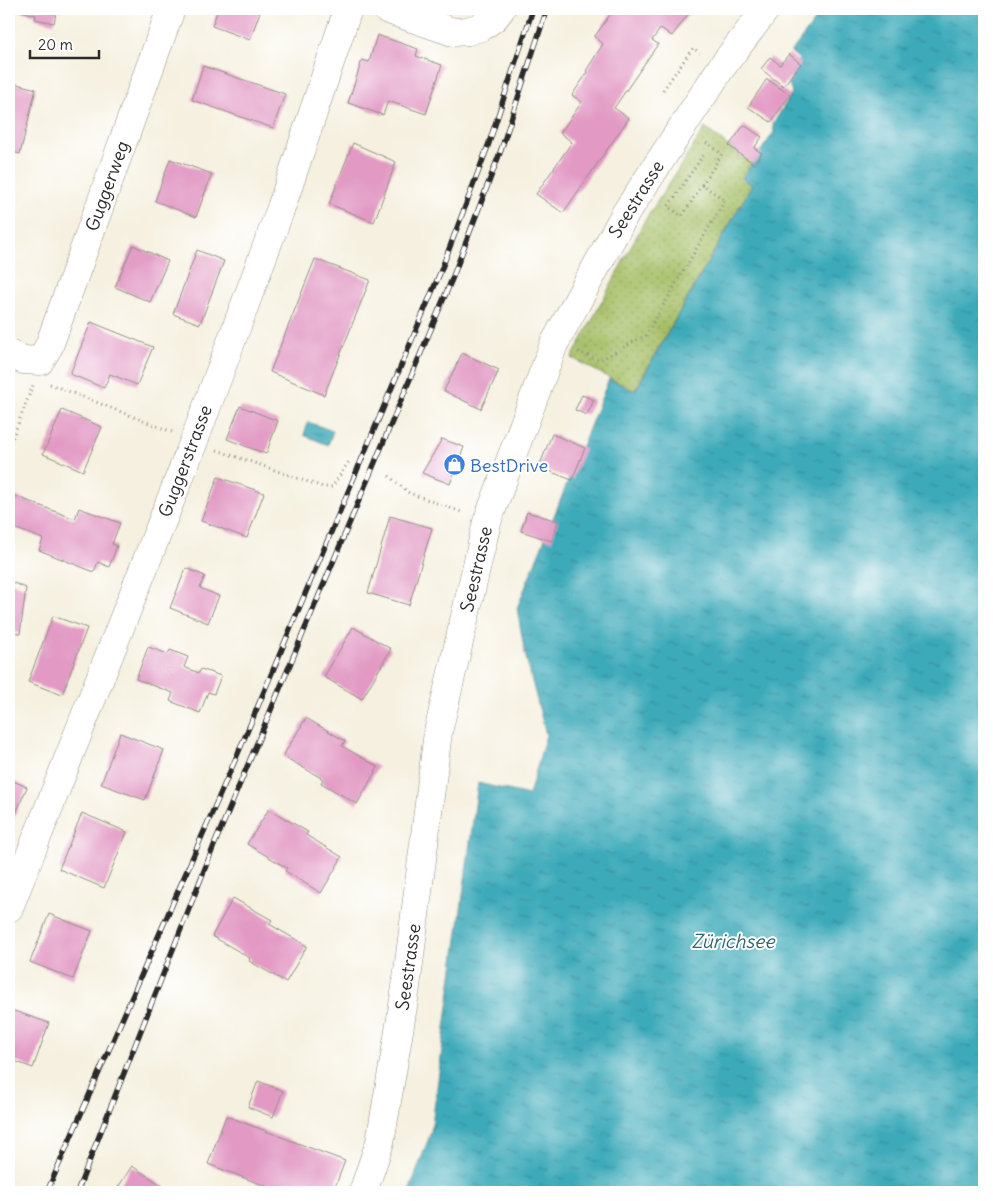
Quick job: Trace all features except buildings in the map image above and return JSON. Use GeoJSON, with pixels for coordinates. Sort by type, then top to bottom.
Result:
{"type":"FeatureCollection","features":[{"type":"Feature","properties":{"kind":"street","name":"Guggerweg"},"geometry":{"type":"LineString","coordinates":[[37,370],[49,346],[171,9]]}},
{"type":"Feature","properties":{"kind":"street","name":"Guggerstrasse"},"geometry":{"type":"LineString","coordinates":[[9,908],[194,440],[274,226],[348,9]]}},
{"type":"Feature","properties":{"kind":"street"},"geometry":{"type":"LineString","coordinates":[[386,9],[453,32],[468,31],[481,27],[494,18],[501,9]]}},
{"type":"Feature","properties":{"kind":"street","name":"Seestrasse"},"geometry":{"type":"LineString","coordinates":[[363,1192],[380,1142],[404,1004],[438,732],[487,522],[554,344],[625,214],[721,68],[766,9]]}},
{"type":"Feature","properties":{"kind":"street"},"geometry":{"type":"LineString","coordinates":[[9,354],[24,360],[37,370]]}},
{"type":"Feature","properties":{"kind":"path"},"geometry":{"type":"LineString","coordinates":[[663,90],[693,48],[721,68]]}},
{"type":"Feature","properties":{"kind":"path"},"geometry":{"type":"LineString","coordinates":[[704,154],[668,207],[682,216],[718,160]]}},
{"type":"Feature","properties":{"kind":"path"},"geometry":{"type":"LineString","coordinates":[[584,354],[600,360],[646,335],[725,200],[702,185]]}},
{"type":"Feature","properties":{"kind":"path"},"geometry":{"type":"LineString","coordinates":[[9,447],[37,370],[175,433]]}},
{"type":"Feature","properties":{"kind":"path"},"geometry":{"type":"LineString","coordinates":[[214,448],[323,487],[332,487],[350,460]]}},
{"type":"Feature","properties":{"kind":"path"},"geometry":{"type":"LineString","coordinates":[[389,476],[410,493],[487,522]]}},
{"type":"Feature","properties":{"kind":"green space"},"geometry":{"type":"Polygon","coordinates":[[[705,128],[752,164],[742,178],[752,185],[634,391],[572,358],[644,222],[705,128]]]}},
{"type":"Feature","properties":{"kind":"water","name":"Zürichsee"},"geometry":{"type":"Polygon","coordinates":[[[824,9],[984,9],[984,1192],[409,1192],[431,1132],[478,783],[529,795],[546,735],[525,654],[517,608],[609,379],[635,391],[752,185],[742,178],[774,132],[773,124],[792,93],[789,84],[799,59],[791,52],[824,9]]]}},
{"type":"Feature","properties":{"kind":"water"},"geometry":{"type":"Polygon","coordinates":[[[308,422],[333,431],[328,445],[304,435],[308,422]]]}},
{"type":"Feature","properties":{"kind":"railway"},"geometry":{"type":"LineString","coordinates":[[47,1192],[239,751],[440,273],[488,146],[533,9]]}},
{"type":"Feature","properties":{"kind":"railway"},"geometry":{"type":"LineString","coordinates":[[77,1192],[215,843],[452,279],[501,150],[547,9]]}},
{"type":"Feature","properties":{"kind":"place","name":"BestDrive"},"geometry":{"type":"Point","coordinates":[454,465]}}]}
